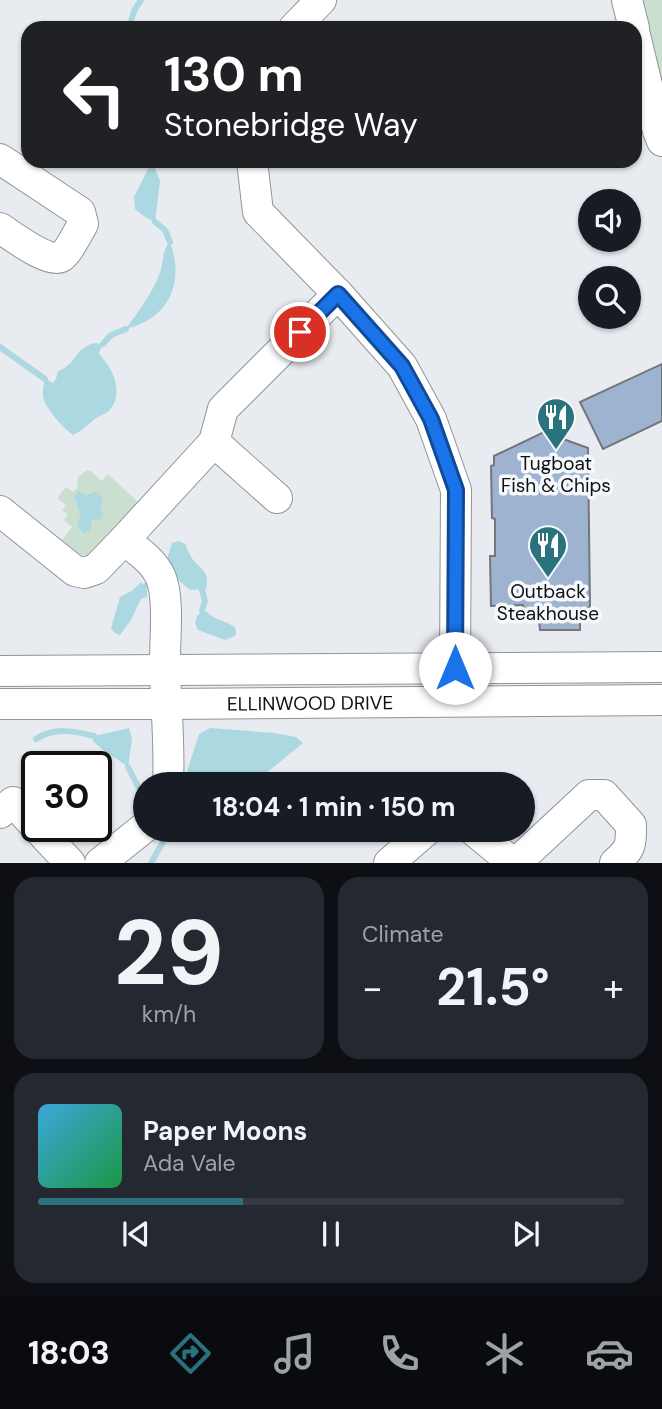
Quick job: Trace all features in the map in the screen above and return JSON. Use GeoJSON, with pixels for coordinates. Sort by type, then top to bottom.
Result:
{"type":"FeatureCollection","features":[{"type":"Feature","properties":{"kind":"street"},"geometry":{"type":"LineString","coordinates":[[301,21],[321,0]]}},
{"type":"Feature","properties":{"kind":"street"},"geometry":{"type":"LineString","coordinates":[[627,0],[632,21]]}},
{"type":"Feature","properties":{"kind":"street"},"geometry":{"type":"LineString","coordinates":[[642,64],[662,141]]}},
{"type":"Feature","properties":{"kind":"street"},"geometry":{"type":"LineString","coordinates":[[0,159],[80,212],[83,224],[63,257],[55,259],[46,257],[0,228]]}},
{"type":"Feature","properties":{"kind":"street"},"geometry":{"type":"LineString","coordinates":[[253,168],[258,212],[338,294],[402,366],[431,419],[456,490],[455,668]]}},
{"type":"Feature","properties":{"kind":"street"},"geometry":{"type":"LineString","coordinates":[[0,511],[75,571],[84,573],[96,569],[214,442],[223,409],[338,294]]}},
{"type":"Feature","properties":{"kind":"street"},"geometry":{"type":"LineString","coordinates":[[214,442],[277,498]]}},
{"type":"Feature","properties":{"kind":"street"},"geometry":{"type":"LineString","coordinates":[[124,540],[153,563],[162,580],[165,598],[169,772]]}},
{"type":"Feature","properties":{"kind":"street","name":"ELLINWOOD DRIVE"},"geometry":{"type":"LineString","coordinates":[[0,671],[662,667]]}},
{"type":"Feature","properties":{"kind":"street","name":"ELLINWOOD DRIVE"},"geometry":{"type":"LineString","coordinates":[[0,704],[662,699]]}},
{"type":"Feature","properties":{"kind":"street"},"geometry":{"type":"LineString","coordinates":[[488,842],[514,863],[589,795],[604,795],[631,825],[631,846],[615,863]]}},
{"type":"Feature","properties":{"kind":"street"},"geometry":{"type":"LineString","coordinates":[[7,807],[70,863]]}},
{"type":"Feature","properties":{"kind":"street"},"geometry":{"type":"LineString","coordinates":[[100,863],[133,837]]}},
{"type":"Feature","properties":{"kind":"street"},"geometry":{"type":"LineString","coordinates":[[389,863],[413,842]]}},
{"type":"Feature","properties":{"kind":"green space"},"geometry":{"type":"Polygon","coordinates":[[[627,0],[662,0],[662,141],[642,60],[642,21],[632,21],[627,0]]]}},
{"type":"Feature","properties":{"kind":"green space"},"geometry":{"type":"Polygon","coordinates":[[[87,470],[102,481],[108,474],[139,503],[93,555],[81,555],[62,540],[72,527],[64,520],[68,515],[62,510],[66,505],[57,498],[66,487],[73,492],[77,488],[78,477],[87,470]]]}},
{"type":"Feature","properties":{"kind":"water"},"geometry":{"type":"Polygon","coordinates":[[[148,168],[155,168],[160,181],[155,222],[135,209],[134,197],[148,168]]]}},
{"type":"Feature","properties":{"kind":"water"},"geometry":{"type":"Polygon","coordinates":[[[170,242],[176,271],[170,297],[153,317],[126,329],[155,284],[164,251],[170,242]]]}},
{"type":"Feature","properties":{"kind":"water"},"geometry":{"type":"Polygon","coordinates":[[[103,344],[99,353],[114,379],[116,397],[106,413],[73,435],[55,418],[44,402],[45,379],[53,383],[58,371],[69,365],[88,345],[103,344]]]}},
{"type":"Feature","properties":{"kind":"water"},"geometry":{"type":"Polygon","coordinates":[[[79,491],[87,495],[96,491],[103,498],[100,507],[103,515],[99,520],[92,520],[91,530],[84,533],[79,529],[78,520],[81,515],[74,497],[79,491]]]}},
{"type":"Feature","properties":{"kind":"water"},"geometry":{"type":"Polygon","coordinates":[[[179,541],[185,544],[193,560],[205,573],[206,589],[190,590],[178,580],[167,560],[172,543],[179,541]]]}},
{"type":"Feature","properties":{"kind":"water"},"geometry":{"type":"Polygon","coordinates":[[[141,582],[147,591],[147,597],[141,599],[120,635],[115,633],[111,628],[120,597],[141,582]]]}},
{"type":"Feature","properties":{"kind":"water"},"geometry":{"type":"Polygon","coordinates":[[[202,611],[235,627],[235,636],[225,640],[198,630],[195,623],[202,611]]]}},
{"type":"Feature","properties":{"kind":"water"},"geometry":{"type":"Polygon","coordinates":[[[129,728],[132,739],[128,767],[112,756],[112,751],[105,751],[93,741],[94,736],[129,728]]]}},
{"type":"Feature","properties":{"kind":"water"},"geometry":{"type":"Polygon","coordinates":[[[210,728],[274,733],[296,737],[303,743],[268,772],[187,772],[199,734],[210,728]]]}},
{"type":"Feature","properties":{"kind":"building"},"geometry":{"type":"Polygon","coordinates":[[[662,364],[662,421],[603,449],[580,402],[662,364]]]}},
{"type":"Feature","properties":{"kind":"building"},"geometry":{"type":"Polygon","coordinates":[[[544,432],[588,448],[590,608],[580,608],[580,630],[540,630],[539,621],[524,621],[523,605],[491,606],[490,556],[495,556],[491,466],[494,465],[494,456],[544,432]]]}},
{"type":"Feature","properties":{"kind":"waterway"},"geometry":{"type":"LineString","coordinates":[[131,21],[141,0]]}},
{"type":"Feature","properties":{"kind":"waterway"},"geometry":{"type":"LineString","coordinates":[[155,222],[165,230],[170,242]]}},
{"type":"Feature","properties":{"kind":"waterway"},"geometry":{"type":"LineString","coordinates":[[103,344],[111,335],[126,329]]}},
{"type":"Feature","properties":{"kind":"waterway"},"geometry":{"type":"LineString","coordinates":[[0,347],[45,379]]}},
{"type":"Feature","properties":{"kind":"waterway"},"geometry":{"type":"LineString","coordinates":[[144,587],[154,580]]}},
{"type":"Feature","properties":{"kind":"waterway"},"geometry":{"type":"LineString","coordinates":[[202,590],[205,601],[202,611]]}},
{"type":"Feature","properties":{"kind":"waterway"},"geometry":{"type":"LineString","coordinates":[[36,739],[57,731],[94,736]]}},
{"type":"Feature","properties":{"kind":"waterway"},"geometry":{"type":"LineString","coordinates":[[128,767],[133,777]]}},
{"type":"Feature","properties":{"kind":"waterway"},"geometry":{"type":"LineString","coordinates":[[151,863],[163,842]]}},
{"type":"Feature","properties":{"kind":"place","name":"Tugboat Fish & Chips"},"geometry":{"type":"Point","coordinates":[556,451]}},
{"type":"Feature","properties":{"kind":"place","name":"Outback Steakhouse"},"geometry":{"type":"Point","coordinates":[548,579]}},
{"type":"Feature","properties":{"kind":"route"},"geometry":{"type":"LineString","coordinates":[[300,332],[338,294],[402,366],[431,419],[456,490],[455,668]]}}]}
